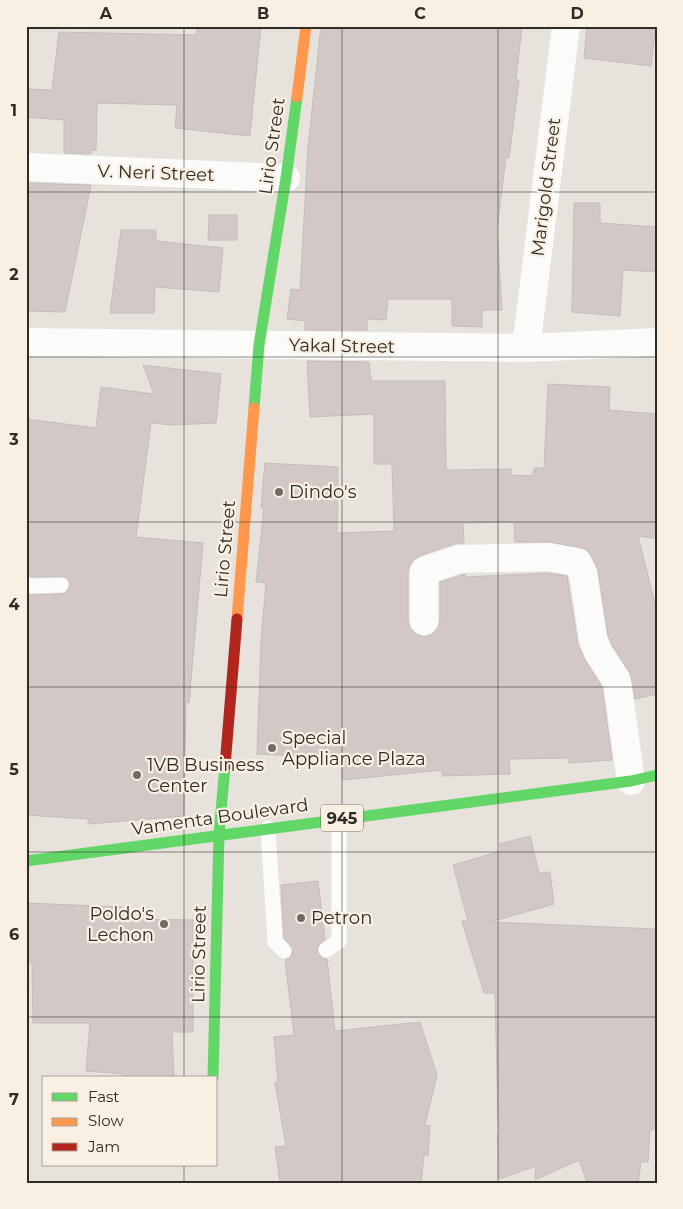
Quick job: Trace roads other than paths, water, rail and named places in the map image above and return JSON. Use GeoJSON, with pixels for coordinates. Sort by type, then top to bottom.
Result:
{"type":"FeatureCollection","features":[{"type":"Feature","properties":{"kind":"street","name":"Lirio Street"},"geometry":{"type":"LineString","coordinates":[[214,1076],[219,834],[259,345],[286,178],[306,26]]}},
{"type":"Feature","properties":{"kind":"street","name":"Marigold Street"},"geometry":{"type":"LineString","coordinates":[[526,348],[566,26]]}},
{"type":"Feature","properties":{"kind":"street","name":"V. Neri Street"},"geometry":{"type":"LineString","coordinates":[[26,167],[286,178]]}},
{"type":"Feature","properties":{"kind":"street","name":"Yakal Street"},"geometry":{"type":"LineString","coordinates":[[26,342],[526,348],[657,342]]}},
{"type":"Feature","properties":{"kind":"street"},"geometry":{"type":"LineString","coordinates":[[424,621],[424,570],[459,559],[548,557],[577,562],[583,573],[593,640],[598,652],[617,681],[644,778]]}},
{"type":"Feature","properties":{"kind":"street","name":"Vamenta Boulevard"},"geometry":{"type":"LineString","coordinates":[[26,861],[644,778]]}},
{"type":"Feature","properties":{"kind":"lane"},"geometry":{"type":"LineString","coordinates":[[26,584],[30,586],[61,585]]}},
{"type":"Feature","properties":{"kind":"lane"},"geometry":{"type":"LineString","coordinates":[[326,950],[339,941],[339,819]]}},
{"type":"Feature","properties":{"kind":"lane"},"geometry":{"type":"LineString","coordinates":[[268,828],[275,942],[284,951]]}},
{"type":"Feature","properties":{"kind":"place","name":"Dindo's"},"geometry":{"type":"Point","coordinates":[279,492]}},
{"type":"Feature","properties":{"kind":"place","name":"Special Appliance Plaza"},"geometry":{"type":"Point","coordinates":[272,748]}},
{"type":"Feature","properties":{"kind":"place","name":"1VB Business Center"},"geometry":{"type":"Point","coordinates":[137,775]}},
{"type":"Feature","properties":{"kind":"place","name":"Petron"},"geometry":{"type":"Point","coordinates":[301,918]}},
{"type":"Feature","properties":{"kind":"place","name":"Poldo's Lechon"},"geometry":{"type":"Point","coordinates":[164,924]}}]}
